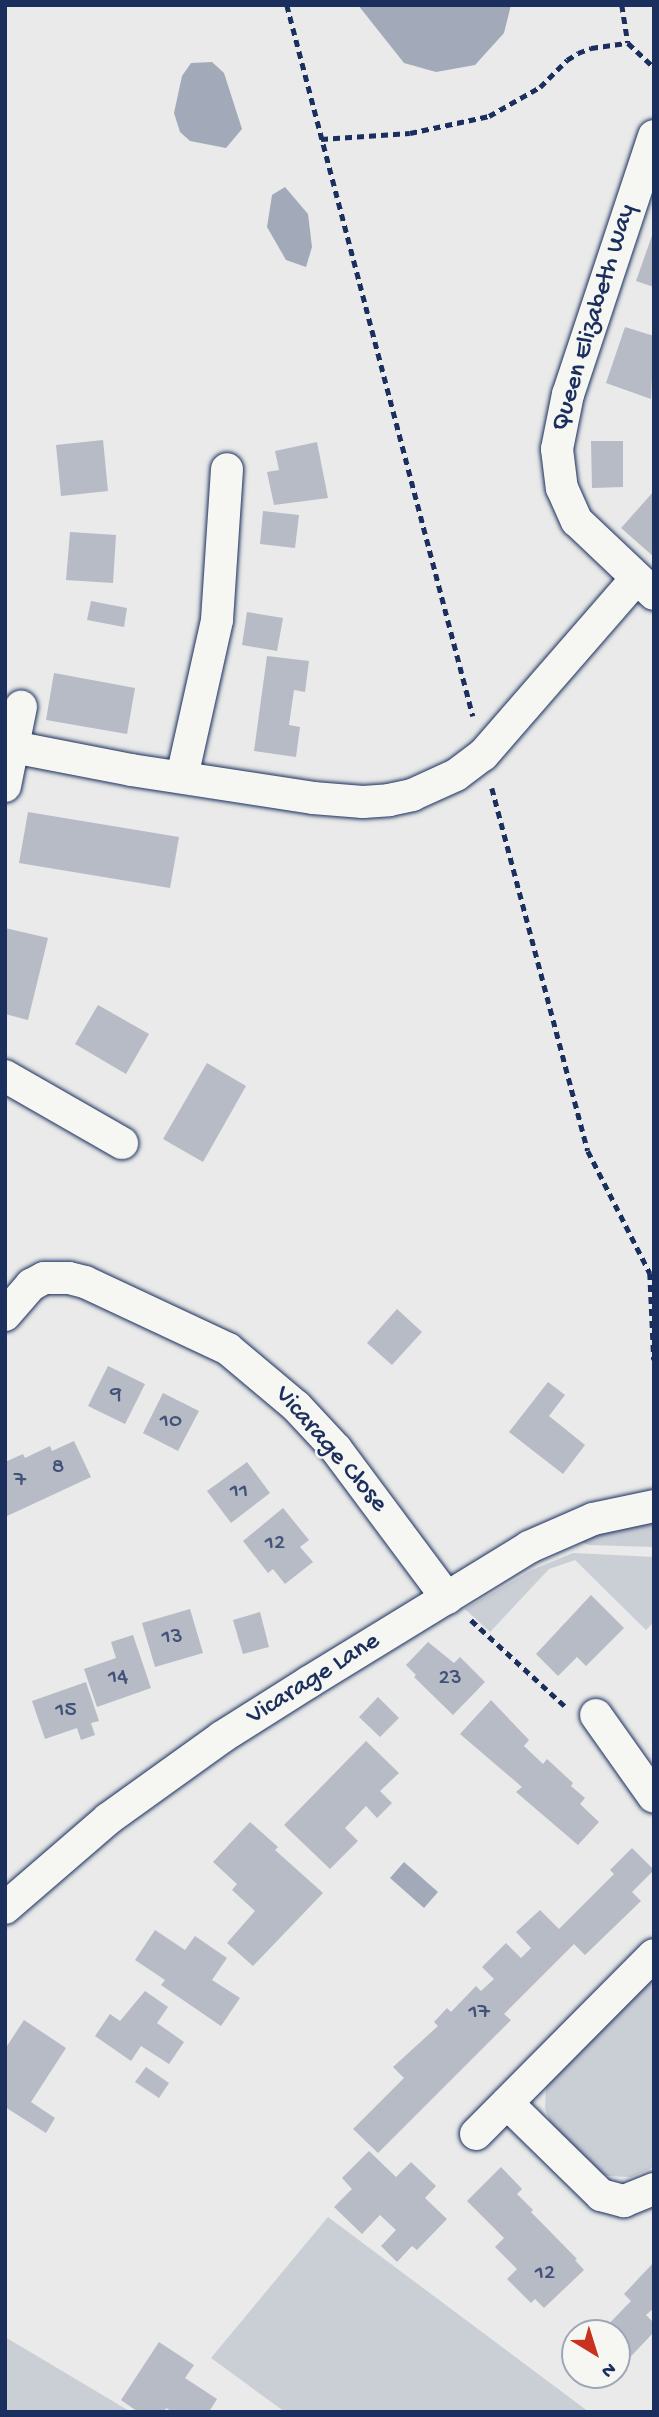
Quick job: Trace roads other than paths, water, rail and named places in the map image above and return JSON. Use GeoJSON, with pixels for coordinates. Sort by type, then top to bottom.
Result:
{"type":"FeatureCollection","features":[{"type":"Feature","properties":{"kind":"street","name":"Queen Elizabeth Way"},"geometry":{"type":"LineString","coordinates":[[645,586],[592,538],[569,508],[562,488],[557,449],[568,394],[654,136]]}},
{"type":"Feature","properties":{"kind":"street"},"geometry":{"type":"LineString","coordinates":[[182,778],[217,620],[227,469]]}},
{"type":"Feature","properties":{"kind":"street"},"geometry":{"type":"LineString","coordinates":[[13,747],[182,778],[338,801],[389,800],[438,785],[475,763],[645,586]]}},
{"type":"Feature","properties":{"kind":"street"},"geometry":{"type":"LineString","coordinates":[[5,786],[21,707]]}},
{"type":"Feature","properties":{"kind":"street"},"geometry":{"type":"LineString","coordinates":[[5,1076],[122,1143]]}},
{"type":"Feature","properties":{"kind":"street","name":"Vicarage Close"},"geometry":{"type":"LineString","coordinates":[[5,1315],[17,1297],[44,1278],[69,1278],[85,1282],[228,1349],[296,1406],[336,1449],[447,1598]]}},
{"type":"Feature","properties":{"kind":"street","name":"Vicarage Lane"},"geometry":{"type":"LineString","coordinates":[[5,1908],[108,1819],[191,1758],[447,1598],[561,1531],[593,1519],[654,1506]]}},
{"type":"Feature","properties":{"kind":"street"},"geometry":{"type":"LineString","coordinates":[[596,1715],[654,1797]]}},
{"type":"Feature","properties":{"kind":"street"},"geometry":{"type":"LineString","coordinates":[[477,2134],[654,1955]]}},
{"type":"Feature","properties":{"kind":"street"},"geometry":{"type":"LineString","coordinates":[[507,2103],[601,2195],[624,2201],[654,2189]]}},
{"type":"Feature","properties":{"kind":"water"},"geometry":{"type":"Polygon","coordinates":[[[358,5],[511,5],[504,33],[475,65],[436,72],[404,63],[358,5]]]}},
{"type":"Feature","properties":{"kind":"water"},"geometry":{"type":"Polygon","coordinates":[[[212,62],[224,73],[242,129],[226,148],[190,141],[180,132],[174,113],[182,76],[191,63],[212,62]]]}},
{"type":"Feature","properties":{"kind":"water"},"geometry":{"type":"Polygon","coordinates":[[[285,187],[308,214],[312,247],[306,267],[286,260],[267,227],[272,195],[285,187]]]}},
{"type":"Feature","properties":{"kind":"water"},"geometry":{"type":"Polygon","coordinates":[[[404,1862],[438,1892],[424,1908],[390,1878],[404,1862]]]}}]}
